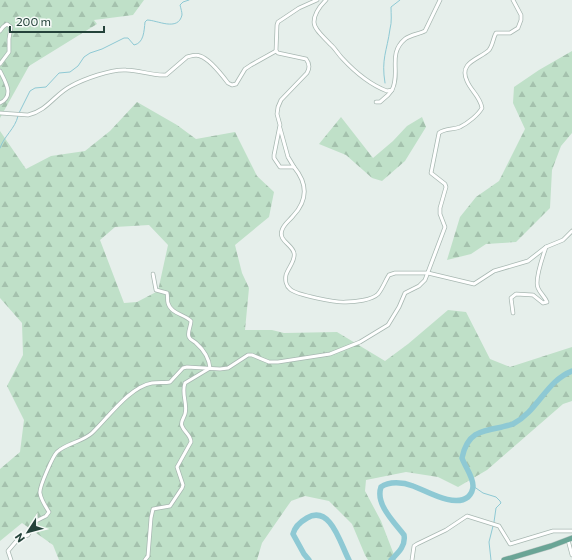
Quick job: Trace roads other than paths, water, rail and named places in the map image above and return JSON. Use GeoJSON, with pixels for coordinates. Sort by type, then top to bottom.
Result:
{"type":"FeatureCollection","features":[{"type":"Feature","properties":{"kind":"main road"},"geometry":{"type":"LineString","coordinates":[[506,559],[570,539]]}},
{"type":"Feature","properties":{"kind":"street"},"geometry":{"type":"LineString","coordinates":[[276,51],[278,22],[299,8],[317,0]]}},
{"type":"Feature","properties":{"kind":"street"},"geometry":{"type":"LineString","coordinates":[[326,0],[319,9],[314,20],[314,24],[319,32],[342,58],[359,74],[381,89],[387,91],[392,90]]}},
{"type":"Feature","properties":{"kind":"street"},"geometry":{"type":"LineString","coordinates":[[376,102],[380,102],[392,90],[396,80],[394,59],[398,49],[405,39],[425,31],[440,0]]}},
{"type":"Feature","properties":{"kind":"street"},"geometry":{"type":"LineString","coordinates":[[11,560],[8,551],[19,538],[28,535],[36,521],[46,516],[48,512],[40,493],[40,487],[52,459],[57,452],[81,441],[91,434],[118,406],[143,386],[152,383],[170,382],[183,368],[187,367],[228,368],[248,355],[252,355],[269,362],[278,362],[330,354],[360,342],[388,324],[399,307],[405,293],[423,283],[445,228],[440,214],[440,208],[446,187],[445,184],[432,173],[438,136],[442,131],[460,126],[472,118],[482,108],[477,96],[467,82],[465,76],[467,66],[470,61],[489,50],[496,33],[510,33],[518,28],[521,20],[521,14],[513,0]]}},
{"type":"Feature","properties":{"kind":"street"},"geometry":{"type":"LineString","coordinates":[[0,31],[7,24],[11,27],[9,52],[0,64]]}},
{"type":"Feature","properties":{"kind":"street"},"geometry":{"type":"LineString","coordinates":[[2,113],[28,115],[45,108],[69,87],[100,74],[125,70],[166,75],[183,60],[191,56],[200,55],[206,59],[228,83],[232,85],[236,84],[245,69],[251,64],[276,51]]}},
{"type":"Feature","properties":{"kind":"street"},"geometry":{"type":"LineString","coordinates":[[276,51],[278,53],[306,59],[310,66],[307,73],[281,100],[277,114],[288,156],[301,177],[305,192],[298,210],[284,224],[281,232],[282,239],[294,254],[286,276],[287,285],[290,290],[335,302],[349,302],[373,297],[376,295],[387,278],[392,274],[428,273],[474,284],[494,271],[528,261],[546,247],[559,242],[572,231]]}},
{"type":"Feature","properties":{"kind":"street"},"geometry":{"type":"LineString","coordinates":[[0,71],[8,87],[7,98],[0,103]]}},
{"type":"Feature","properties":{"kind":"street"},"geometry":{"type":"LineString","coordinates":[[280,125],[274,158],[280,166],[290,168],[294,167]]}},
{"type":"Feature","properties":{"kind":"street"},"geometry":{"type":"LineString","coordinates":[[513,313],[511,298],[516,294],[532,295],[543,303],[547,302],[537,284],[546,247]]}},
{"type":"Feature","properties":{"kind":"street"},"geometry":{"type":"LineString","coordinates":[[153,274],[156,290],[167,293],[168,302],[172,310],[191,321],[188,334],[189,338],[202,350],[209,361],[210,368]]}},
{"type":"Feature","properties":{"kind":"street"},"geometry":{"type":"LineString","coordinates":[[145,560],[148,556],[153,509],[170,506],[183,485],[176,467],[191,442],[191,439],[182,426],[185,414],[183,390],[185,383],[210,368]]}},
{"type":"Feature","properties":{"kind":"street"},"geometry":{"type":"LineString","coordinates":[[412,560],[414,546],[446,530],[467,516],[498,526],[510,544],[553,531],[572,531]]}},
{"type":"Feature","properties":{"kind":"street"},"geometry":{"type":"LineString","coordinates":[[570,539],[572,555]]}},
{"type":"Feature","properties":{"kind":"waterway"},"geometry":{"type":"LineString","coordinates":[[19,113],[30,91],[35,88],[46,87],[59,73],[70,72],[78,66],[84,57],[90,53],[124,38],[128,38],[134,45],[137,44],[142,39],[145,22],[147,20],[167,24],[176,23],[180,20],[182,15],[180,5],[189,0]]}},
{"type":"Feature","properties":{"kind":"waterway"},"geometry":{"type":"LineString","coordinates":[[385,83],[384,61],[391,24],[391,7],[400,0]]}},
{"type":"Feature","properties":{"kind":"waterway"},"geometry":{"type":"LineString","coordinates":[[0,148],[17,121],[18,116]]}},
{"type":"Feature","properties":{"kind":"waterway"},"geometry":{"type":"LineString","coordinates":[[391,560],[403,546],[404,535],[383,506],[380,493],[381,487],[392,483],[401,483],[413,486],[448,500],[462,500],[468,497],[471,493],[473,482],[462,458],[467,443],[471,438],[481,432],[513,424],[529,412],[555,382],[572,371]]}},
{"type":"Feature","properties":{"kind":"waterway"},"geometry":{"type":"LineString","coordinates":[[473,486],[483,493],[496,497],[500,501],[501,503],[496,508],[494,522]]}},
{"type":"Feature","properties":{"kind":"waterway"},"geometry":{"type":"LineString","coordinates":[[309,560],[293,534],[296,526],[307,518],[315,515],[323,517],[329,521],[339,537],[349,560]]}},
{"type":"Feature","properties":{"kind":"waterway"},"geometry":{"type":"LineString","coordinates":[[491,560],[489,542],[493,526]]}}]}
